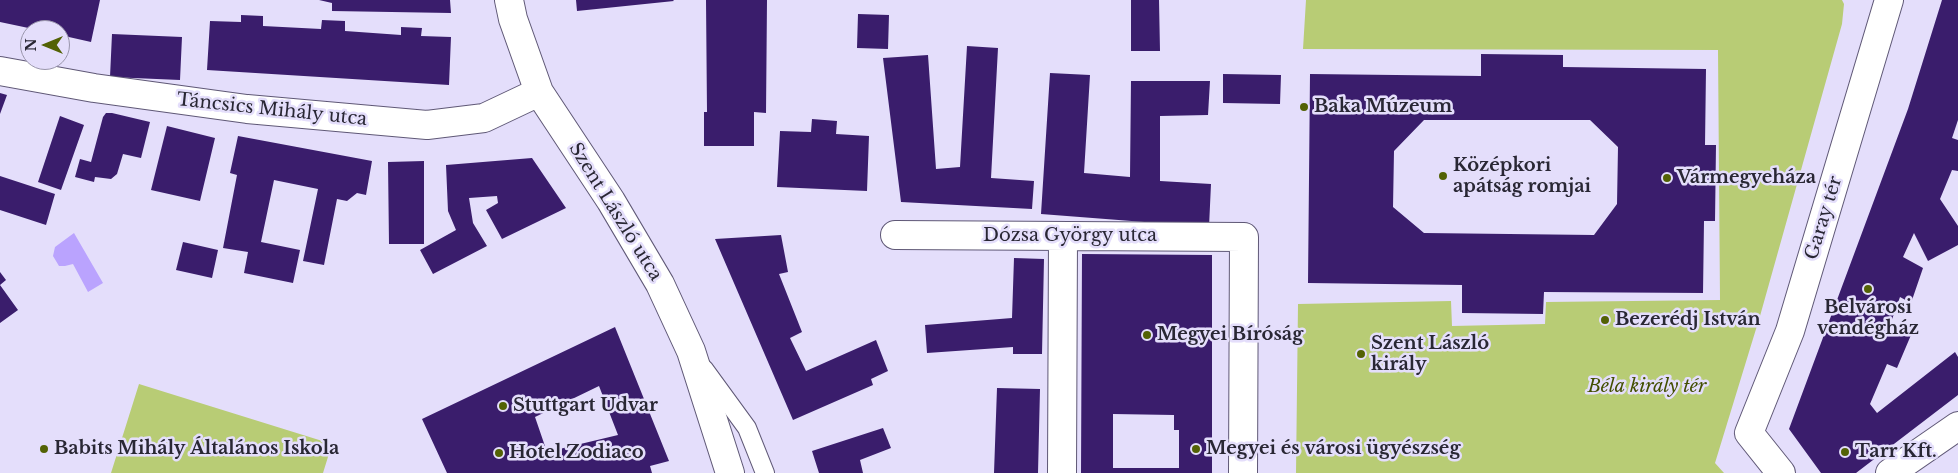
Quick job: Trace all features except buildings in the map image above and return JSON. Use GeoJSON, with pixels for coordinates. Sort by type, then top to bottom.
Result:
{"type":"FeatureCollection","features":[{"type":"Feature","properties":{"kind":"street","name":"Szent László utca"},"geometry":{"type":"LineString","coordinates":[[509,0],[513,19],[539,92],[611,201],[651,268],[690,351],[730,473]]}},
{"type":"Feature","properties":{"kind":"street","name":"Garay tér"},"geometry":{"type":"LineString","coordinates":[[1782,473],[1749,433],[1790,331],[1889,0]]}},
{"type":"Feature","properties":{"kind":"street","name":"Táncsics Mihály utca"},"geometry":{"type":"LineString","coordinates":[[0,71],[94,88],[247,109],[427,125],[484,118],[539,92]]}},
{"type":"Feature","properties":{"kind":"street","name":"Dózsa György utca"},"geometry":{"type":"LineString","coordinates":[[895,235],[1244,237],[1243,473]]}},
{"type":"Feature","properties":{"kind":"street"},"geometry":{"type":"LineString","coordinates":[[1062,473],[1063,237]]}},
{"type":"Feature","properties":{"kind":"street"},"geometry":{"type":"LineString","coordinates":[[1890,473],[1958,426]]}},
{"type":"Feature","properties":{"kind":"street","name":"Szent László utca"},"geometry":{"type":"LineString","coordinates":[[710,473],[716,427]]}},
{"type":"Feature","properties":{"kind":"lane"},"geometry":{"type":"LineString","coordinates":[[690,351],[747,428],[765,473]]}},
{"type":"Feature","properties":{"kind":"green space","name":"Béla király tér"},"geometry":{"type":"Polygon","coordinates":[[[1306,0],[1842,0],[1844,4],[1842,24],[1760,316],[1715,463],[1724,473],[1296,473],[1298,304],[1451,301],[1452,326],[1545,324],[1546,302],[1720,300],[1718,50],[1303,49],[1306,0]]]}},
{"type":"Feature","properties":{"kind":"green space"},"geometry":{"type":"Polygon","coordinates":[[[139,384],[332,444],[323,473],[111,473],[139,384]]]}},
{"type":"Feature","properties":{"kind":"shaded area"},"geometry":{"type":"Polygon","coordinates":[[[74,233],[103,283],[88,292],[73,264],[59,266],[53,256],[55,247],[74,233]]]}},
{"type":"Feature","properties":{"kind":"place","name":"Baka Múzeum"},"geometry":{"type":"Point","coordinates":[1304,107]}},
{"type":"Feature","properties":{"kind":"place","name":"Középkori apátság romjai"},"geometry":{"type":"Point","coordinates":[1443,176]}},
{"type":"Feature","properties":{"kind":"place","name":"Vármegyeháza"},"geometry":{"type":"Point","coordinates":[1667,178]}},
{"type":"Feature","properties":{"kind":"place","name":"Belvárosi vendégház"},"geometry":{"type":"Point","coordinates":[1868,289]}},
{"type":"Feature","properties":{"kind":"place","name":"Bezerédj István"},"geometry":{"type":"Point","coordinates":[1605,320]}},
{"type":"Feature","properties":{"kind":"place","name":"Megyei Bíróság"},"geometry":{"type":"Point","coordinates":[1147,335]}},
{"type":"Feature","properties":{"kind":"place","name":"Szent László király"},"geometry":{"type":"Point","coordinates":[1361,354]}},
{"type":"Feature","properties":{"kind":"place","name":"Stuttgart Udvar"},"geometry":{"type":"Point","coordinates":[503,406]}},
{"type":"Feature","properties":{"kind":"place","name":"Babits Mihály Általános Iskola"},"geometry":{"type":"Point","coordinates":[44,449]}},
{"type":"Feature","properties":{"kind":"place","name":"Megyei és városi ügyészség"},"geometry":{"type":"Point","coordinates":[1196,449]}},
{"type":"Feature","properties":{"kind":"place","name":"Tarr Kft."},"geometry":{"type":"Point","coordinates":[1845,452]}},
{"type":"Feature","properties":{"kind":"place","name":"Hotel Zodiaco"},"geometry":{"type":"Point","coordinates":[499,453]}}]}
